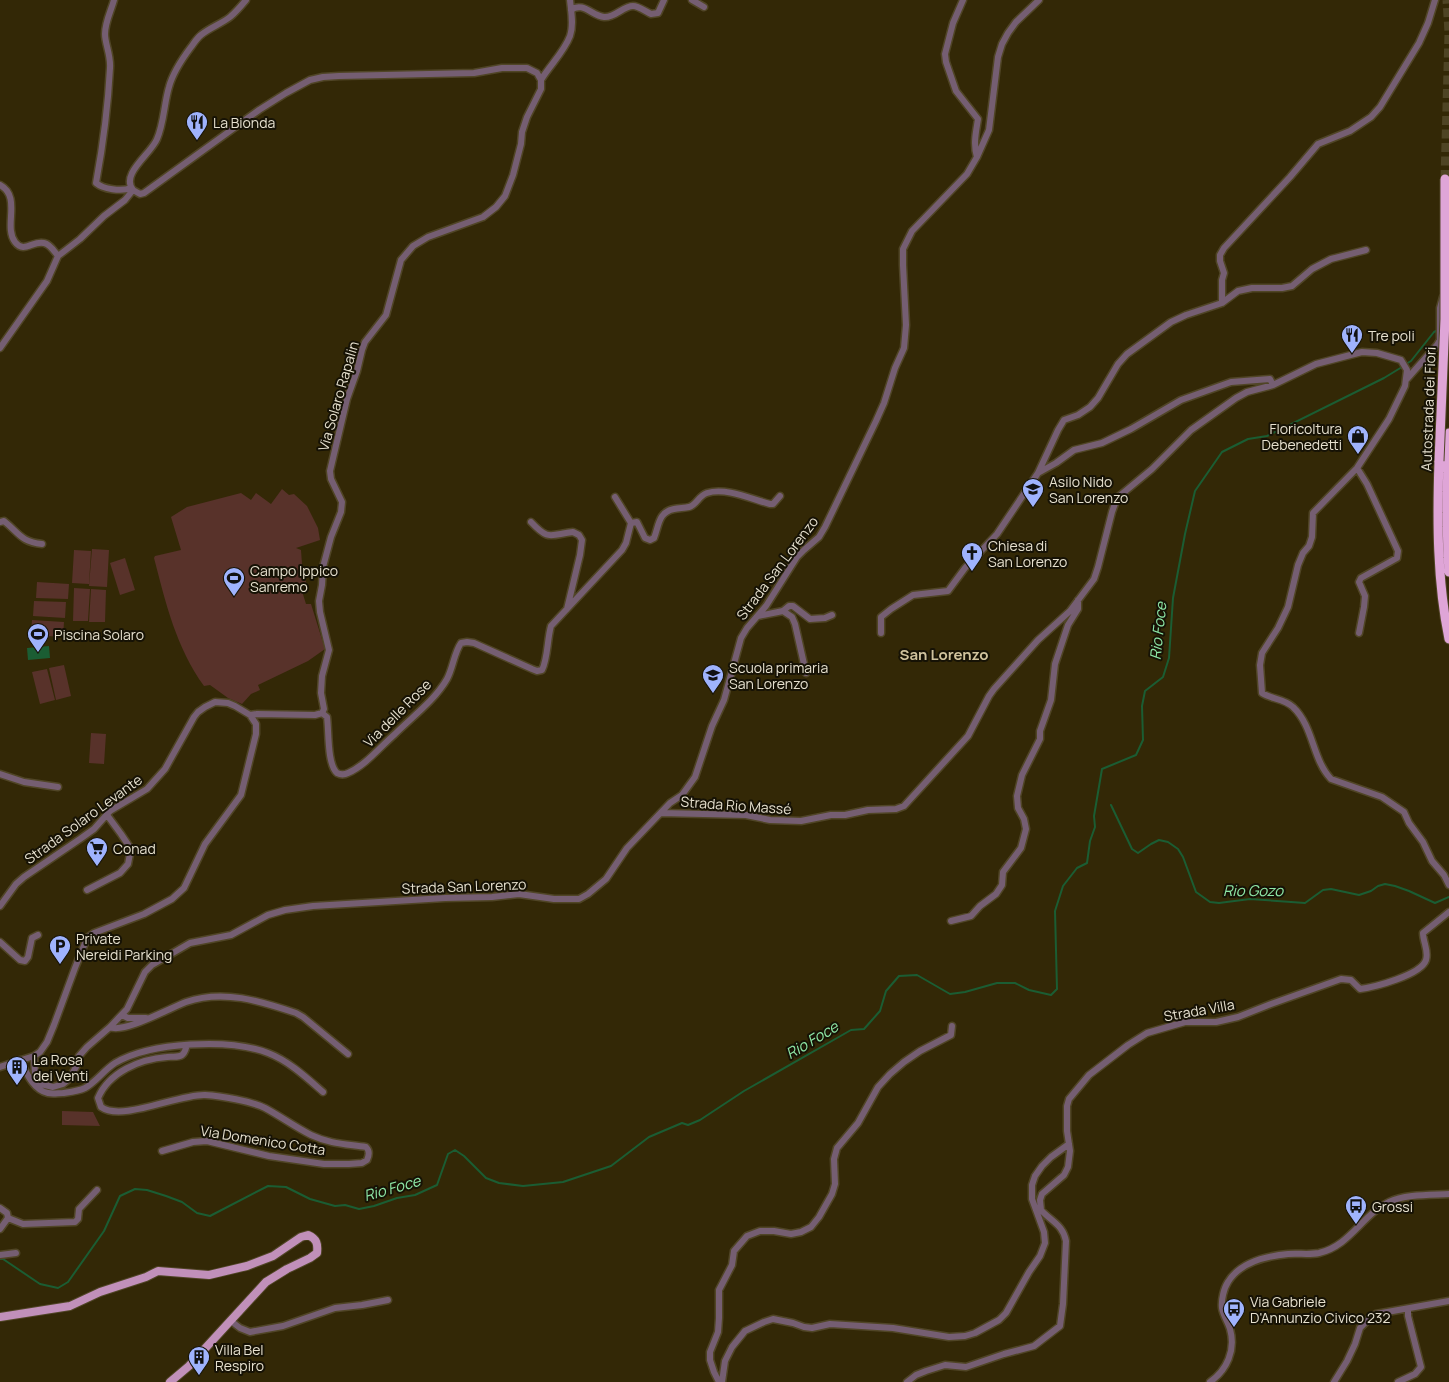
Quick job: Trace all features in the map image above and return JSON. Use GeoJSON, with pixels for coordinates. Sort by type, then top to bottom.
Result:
{"type":"FeatureCollection","features":[{"type":"Feature","properties":{"kind":"highway","name":"Autostrada dei Fiori"},"geometry":{"type":"LineString","coordinates":[[1444,179],[1444,461],[1449,572]]}},
{"type":"Feature","properties":{"kind":"highway","name":"Autostrada dei Fiori"},"geometry":{"type":"LineString","coordinates":[[1449,433],[1438,520],[1443,600],[1449,639]]}},
{"type":"Feature","properties":{"kind":"main road"},"geometry":{"type":"LineString","coordinates":[[0,1317],[70,1306],[100,1292],[128,1284],[158,1272],[210,1275],[262,1260],[283,1250],[301,1237],[308,1235],[314,1238],[318,1244],[317,1253],[287,1268],[266,1282],[189,1366],[170,1382]]}},
{"type":"Feature","properties":{"kind":"street"},"geometry":{"type":"LineString","coordinates":[[114,0],[106,24],[105,35],[110,65],[104,139],[96,183],[105,188],[132,189]]}},
{"type":"Feature","properties":{"kind":"street"},"geometry":{"type":"LineString","coordinates":[[246,0],[231,15],[201,35],[180,63],[169,86],[162,125],[157,139],[153,147],[134,169],[129,181],[132,189],[140,194],[259,110],[310,80],[339,76],[474,73],[502,68],[527,68],[537,73],[541,80]]}},
{"type":"Feature","properties":{"kind":"street","name":"Via Solaro Rapalin"},"geometry":{"type":"LineString","coordinates":[[322,713],[324,709],[321,693],[322,676],[329,650],[318,601],[322,585],[323,567],[331,537],[341,512],[342,502],[331,479],[330,471],[347,399],[362,350],[365,342],[386,315],[401,260],[413,246],[428,237],[483,217],[496,207],[505,196],[518,160],[522,144],[522,132],[541,89],[541,80],[564,47],[570,34],[570,0]]}},
{"type":"Feature","properties":{"kind":"street"},"geometry":{"type":"LineString","coordinates":[[571,10],[580,7],[604,17],[611,16],[632,6],[652,14],[658,13],[664,0]]}},
{"type":"Feature","properties":{"kind":"street"},"geometry":{"type":"LineString","coordinates":[[692,0],[704,6]]}},
{"type":"Feature","properties":{"kind":"street"},"geometry":{"type":"LineString","coordinates":[[963,0],[953,23],[945,54],[956,91],[978,119],[975,138],[977,157]]}},
{"type":"Feature","properties":{"kind":"street","name":"Strada San Lorenzo"},"geometry":{"type":"LineString","coordinates":[[34,1056],[35,1074],[41,1084],[53,1087],[63,1084],[76,1067],[79,1056],[122,1015],[131,1002],[145,972],[152,965],[190,943],[232,935],[268,915],[285,910],[313,906],[446,898],[492,898],[518,894],[554,899],[579,899],[594,890],[606,879],[627,848],[670,802],[682,795],[695,777],[712,726],[724,700],[741,638],[766,606],[797,558],[819,537],[825,527],[884,403],[895,368],[904,348],[906,325],[902,265],[903,249],[912,232],[967,174],[977,157],[989,130],[998,58],[1002,44],[1016,22],[1039,0]]}},
{"type":"Feature","properties":{"kind":"street"},"geometry":{"type":"LineString","coordinates":[[1222,303],[1222,280],[1224,273],[1220,255],[1224,248],[1318,144],[1350,131],[1371,117],[1380,107],[1419,43],[1435,0]]}},
{"type":"Feature","properties":{"kind":"street"},"geometry":{"type":"LineString","coordinates":[[0,185],[6,188],[10,196],[14,241],[24,248],[39,242],[45,243],[58,256]]}},
{"type":"Feature","properties":{"kind":"street"},"geometry":{"type":"LineString","coordinates":[[0,348],[47,280],[58,256],[80,239],[104,216],[126,200],[132,189]]}},
{"type":"Feature","properties":{"kind":"street"},"geometry":{"type":"LineString","coordinates":[[881,633],[881,617],[890,609],[913,596],[948,591],[997,534],[1038,473],[1064,420],[1078,415],[1090,407],[1098,398],[1118,364],[1127,354],[1171,322],[1222,303],[1238,291],[1252,288],[1292,286],[1312,270],[1332,259],[1366,250]]}},
{"type":"Feature","properties":{"kind":"street"},"geometry":{"type":"LineString","coordinates":[[1406,380],[1440,340],[1440,308],[1449,280]]}},
{"type":"Feature","properties":{"kind":"street","name":"Strada Rio Massé"},"geometry":{"type":"LineString","coordinates":[[661,813],[746,815],[770,820],[801,821],[868,810],[896,809],[904,806],[968,736],[988,696],[1038,640],[1070,611],[1094,579],[1117,498],[1152,469],[1181,439],[1206,418],[1236,398],[1247,392],[1273,385],[1316,364],[1362,352],[1378,353],[1401,360],[1407,370],[1406,386],[1389,419],[1357,468],[1313,513],[1312,537],[1298,565],[1288,607],[1278,628],[1262,653],[1260,665],[1262,693],[1292,706],[1305,722],[1324,772],[1331,779],[1382,797],[1404,812],[1423,842],[1432,861],[1444,875],[1449,885]]}},
{"type":"Feature","properties":{"kind":"street"},"geometry":{"type":"LineString","coordinates":[[1038,473],[1056,464],[1074,450],[1102,443],[1176,403],[1231,382],[1270,379],[1273,385]]}},
{"type":"Feature","properties":{"kind":"street"},"geometry":{"type":"LineString","coordinates":[[1357,468],[1367,484],[1398,551],[1397,558],[1361,578],[1359,582],[1365,596],[1359,634]]}},
{"type":"Feature","properties":{"kind":"street"},"geometry":{"type":"LineString","coordinates":[[615,497],[631,523],[637,522],[645,538],[650,540],[655,536],[660,517],[665,512],[691,507],[705,494],[723,491],[770,504],[773,504],[780,496]]}},
{"type":"Feature","properties":{"kind":"street"},"geometry":{"type":"LineString","coordinates":[[0,522],[4,521],[24,540],[42,544]]}},
{"type":"Feature","properties":{"kind":"street"},"geometry":{"type":"LineString","coordinates":[[531,522],[545,535],[550,536],[573,532],[579,535],[582,540],[567,610]]}},
{"type":"Feature","properties":{"kind":"street","name":"Via delle Rose"},"geometry":{"type":"LineString","coordinates":[[322,713],[327,717],[330,755],[334,768],[340,775],[346,775],[363,764],[432,698],[447,679],[461,643],[474,643],[538,671],[542,670],[551,626],[622,550],[626,543],[631,523]]}},
{"type":"Feature","properties":{"kind":"street"},"geometry":{"type":"LineString","coordinates":[[951,921],[971,916],[980,906],[996,894],[1002,885],[1003,872],[1021,848],[1026,829],[1024,819],[1018,808],[1017,796],[1022,775],[1040,739],[1040,731],[1051,700],[1054,664],[1068,625],[1078,609],[1078,600]]}},
{"type":"Feature","properties":{"kind":"street"},"geometry":{"type":"LineString","coordinates":[[758,616],[783,611],[788,606],[793,606],[810,619],[825,618],[832,615]]}},
{"type":"Feature","properties":{"kind":"street"},"geometry":{"type":"LineString","coordinates":[[783,611],[792,618],[795,624],[806,673]]}},
{"type":"Feature","properties":{"kind":"street","name":"Strada Solaro Levante"},"geometry":{"type":"LineString","coordinates":[[0,906],[16,884],[24,877],[94,829],[110,811],[153,784],[198,712],[215,702],[228,703],[250,715]]}},
{"type":"Feature","properties":{"kind":"street"},"geometry":{"type":"LineString","coordinates":[[0,1067],[34,1056],[40,1052],[54,1025],[87,938],[94,933],[144,914],[172,899],[188,883],[205,844],[241,795],[256,734],[256,724],[250,715],[315,715],[322,713]]}},
{"type":"Feature","properties":{"kind":"street"},"geometry":{"type":"LineString","coordinates":[[0,774],[24,782],[58,787]]}},
{"type":"Feature","properties":{"kind":"street"},"geometry":{"type":"LineString","coordinates":[[87,890],[120,873],[128,864],[131,849],[107,816]]}},
{"type":"Feature","properties":{"kind":"street","name":"Strada Villa"},"geometry":{"type":"LineString","coordinates":[[1038,1208],[1042,1194],[1064,1175],[1068,1167],[1070,1157],[1067,1106],[1069,1099],[1089,1075],[1137,1038],[1147,1033],[1185,1022],[1216,1022],[1238,1017],[1341,979],[1351,980],[1360,989],[1384,983],[1412,972],[1419,969],[1425,963],[1427,956],[1423,933],[1449,912]]}},
{"type":"Feature","properties":{"kind":"street"},"geometry":{"type":"LineString","coordinates":[[0,942],[20,960],[25,961],[28,957],[32,938],[38,935]]}},
{"type":"Feature","properties":{"kind":"street"},"geometry":{"type":"LineString","coordinates":[[110,1027],[114,1029],[123,1028],[186,1002],[202,998],[219,995],[238,997],[296,1013],[348,1054]]}},
{"type":"Feature","properties":{"kind":"street"},"geometry":{"type":"LineString","coordinates":[[122,1015],[128,1018],[147,1018]]}},
{"type":"Feature","properties":{"kind":"street"},"geometry":{"type":"LineString","coordinates":[[720,1382],[710,1360],[710,1352],[718,1332],[719,1290],[732,1265],[734,1251],[747,1236],[760,1231],[791,1234],[811,1227],[832,1194],[834,1158],[837,1148],[858,1123],[878,1087],[904,1062],[920,1051],[951,1035],[952,1026]]}},
{"type":"Feature","properties":{"kind":"street"},"geometry":{"type":"LineString","coordinates":[[20,1060],[35,1087],[54,1094],[74,1092],[85,1088],[114,1064],[141,1052],[188,1045],[210,1044],[242,1047],[268,1053],[288,1064],[324,1092]]}},
{"type":"Feature","properties":{"kind":"street","name":"Via Domenico Cotta"},"geometry":{"type":"LineString","coordinates":[[162,1151],[193,1142],[207,1141],[269,1156],[324,1164],[362,1162],[367,1160],[369,1155],[366,1147],[345,1146],[321,1139],[253,1103],[204,1095],[169,1100],[141,1109],[126,1111],[109,1110],[102,1106],[98,1098],[115,1075],[136,1064],[156,1058],[181,1056],[188,1045]]}},
{"type":"Feature","properties":{"kind":"street"},"geometry":{"type":"LineString","coordinates":[[907,1382],[926,1370],[945,1365],[966,1368],[1004,1354],[1034,1346],[1060,1326],[1066,1241],[1061,1228],[1038,1208],[1032,1199],[1032,1185],[1035,1176],[1042,1166],[1068,1144]]}},
{"type":"Feature","properties":{"kind":"street"},"geometry":{"type":"LineString","coordinates":[[8,1218],[23,1224],[75,1222],[78,1220],[79,1209],[97,1190]]}},
{"type":"Feature","properties":{"kind":"street"},"geometry":{"type":"LineString","coordinates":[[1210,1382],[1224,1370],[1231,1356],[1231,1331],[1222,1308],[1225,1288],[1234,1273],[1245,1266],[1272,1256],[1318,1253],[1331,1249],[1345,1241],[1368,1217],[1390,1201],[1402,1198],[1449,1194]]}},
{"type":"Feature","properties":{"kind":"street"},"geometry":{"type":"LineString","coordinates":[[0,1208],[7,1212],[8,1218],[0,1229]]}},
{"type":"Feature","properties":{"kind":"street"},"geometry":{"type":"LineString","coordinates":[[720,1382],[725,1361],[732,1347],[745,1331],[773,1320],[812,1328],[830,1324],[893,1328],[949,1336],[965,1336],[986,1328],[1006,1313],[1040,1256],[1045,1243],[1038,1208]]}},
{"type":"Feature","properties":{"kind":"street"},"geometry":{"type":"LineString","coordinates":[[0,1255],[16,1254]]}},
{"type":"Feature","properties":{"kind":"street"},"geometry":{"type":"LineString","coordinates":[[231,1321],[240,1328],[250,1332],[283,1326],[335,1308],[388,1300]]}},
{"type":"Feature","properties":{"kind":"street"},"geometry":{"type":"LineString","coordinates":[[1334,1382],[1347,1361],[1360,1328],[1370,1318],[1376,1314],[1449,1301]]}},
{"type":"Feature","properties":{"kind":"street"},"geometry":{"type":"LineString","coordinates":[[1398,1382],[1415,1374],[1421,1367],[1408,1316],[1408,1309]]}},
{"type":"Feature","properties":{"kind":"shaded area","name":"Campo Ippico Sanremo"},"geometry":{"type":"Polygon","coordinates":[[[282,489],[289,495],[294,494],[307,506],[318,528],[320,540],[296,548],[301,550],[307,586],[301,588],[306,604],[311,604],[325,649],[308,661],[258,685],[260,690],[251,694],[242,704],[228,698],[210,685],[204,686],[194,671],[173,625],[154,558],[155,556],[181,550],[171,517],[187,507],[241,493],[251,500],[256,493],[271,504],[282,489]]]}},
{"type":"Feature","properties":{"kind":"shaded area"},"geometry":{"type":"Polygon","coordinates":[[[92,549],[109,550],[107,587],[89,586],[92,549]]]}},
{"type":"Feature","properties":{"kind":"shaded area"},"geometry":{"type":"Polygon","coordinates":[[[74,550],[91,551],[89,584],[72,583],[74,550]]]}},
{"type":"Feature","properties":{"kind":"shaded area"},"geometry":{"type":"Polygon","coordinates":[[[125,558],[135,590],[120,595],[110,563],[125,558]]]}},
{"type":"Feature","properties":{"kind":"shaded area"},"geometry":{"type":"Polygon","coordinates":[[[37,582],[69,584],[68,599],[36,598],[37,582]]]}},
{"type":"Feature","properties":{"kind":"shaded area"},"geometry":{"type":"Polygon","coordinates":[[[74,588],[90,589],[88,621],[73,621],[74,588]]]}},
{"type":"Feature","properties":{"kind":"shaded area"},"geometry":{"type":"Polygon","coordinates":[[[91,589],[106,590],[105,622],[89,622],[91,589]]]}},
{"type":"Feature","properties":{"kind":"shaded area"},"geometry":{"type":"Polygon","coordinates":[[[34,601],[66,602],[65,618],[33,616],[34,601]]]}},
{"type":"Feature","properties":{"kind":"shaded area"},"geometry":{"type":"Polygon","coordinates":[[[32,620],[64,622],[63,637],[31,635],[32,620]]]}},
{"type":"Feature","properties":{"kind":"shaded area","name":"Piscina Solaro"},"geometry":{"type":"Polygon","coordinates":[[[49,646],[50,658],[28,660],[27,648],[49,646]]]}},
{"type":"Feature","properties":{"kind":"shaded area"},"geometry":{"type":"Polygon","coordinates":[[[64,665],[71,696],[56,700],[49,668],[64,665]]]}},
{"type":"Feature","properties":{"kind":"shaded area"},"geometry":{"type":"Polygon","coordinates":[[[47,669],[55,700],[40,704],[32,672],[47,669]]]}},
{"type":"Feature","properties":{"kind":"shaded area"},"geometry":{"type":"Polygon","coordinates":[[[91,733],[106,734],[104,764],[89,763],[91,733]]]}},
{"type":"Feature","properties":{"kind":"shaded area"},"geometry":{"type":"Polygon","coordinates":[[[62,1111],[93,1112],[100,1126],[62,1125],[62,1111]]]}},
{"type":"Feature","properties":{"kind":"waterway","name":"Rio Foce"},"geometry":{"type":"LineString","coordinates":[[1406,364],[1411,361],[1434,332],[1438,330]]}},
{"type":"Feature","properties":{"kind":"waterway","name":"Rio Foce"},"geometry":{"type":"LineString","coordinates":[[0,1259],[3,1259],[40,1284],[58,1288],[68,1282],[104,1231],[120,1196],[135,1189],[147,1190],[166,1196],[182,1202],[197,1213],[210,1216],[268,1186],[286,1187],[310,1199],[335,1206],[345,1205],[359,1209],[415,1195],[437,1185],[448,1154],[455,1150],[464,1156],[486,1178],[499,1183],[523,1186],[563,1182],[611,1166],[649,1137],[682,1123],[688,1125],[700,1120],[744,1091],[851,1030],[864,1029],[880,1011],[886,991],[899,976],[917,975],[950,994],[997,983],[1015,983],[1029,990],[1051,995],[1057,989],[1055,911],[1063,886],[1077,868],[1087,863],[1090,841],[1095,827],[1094,816],[1102,769],[1136,755],[1143,740],[1142,706],[1145,691],[1163,677],[1169,658],[1173,598],[1195,491],[1222,452],[1248,439],[1267,436],[1384,378],[1402,367]]}},
{"type":"Feature","properties":{"kind":"waterway","name":"Rio Gozo"},"geometry":{"type":"LineString","coordinates":[[1111,805],[1132,849],[1138,853],[1159,840],[1168,842],[1178,849],[1183,857],[1196,892],[1210,902],[1219,903],[1250,899],[1305,903],[1323,890],[1331,889],[1359,895],[1385,884],[1409,891],[1435,903],[1449,897]]}},
{"type":"Feature","properties":{"kind":"tunnel"},"geometry":{"type":"LineString","coordinates":[[1445,179],[1449,33],[1447,0]]}},
{"type":"Feature","properties":{"kind":"place","name":"La Bionda"},"geometry":{"type":"Point","coordinates":[197,141]}},
{"type":"Feature","properties":{"kind":"place","name":"Tre poli"},"geometry":{"type":"Point","coordinates":[1352,354]}},
{"type":"Feature","properties":{"kind":"place","name":"Floricoltura Debenedetti"},"geometry":{"type":"Point","coordinates":[1358,455]}},
{"type":"Feature","properties":{"kind":"place","name":"Asilo Nido San Lorenzo"},"geometry":{"type":"Point","coordinates":[1033,508]}},
{"type":"Feature","properties":{"kind":"place","name":"Chiesa di San Lorenzo"},"geometry":{"type":"Point","coordinates":[972,572]}},
{"type":"Feature","properties":{"kind":"place","name":"Campo Ippico Sanremo"},"geometry":{"type":"Point","coordinates":[234,597]}},
{"type":"Feature","properties":{"kind":"place","name":"Piscina Solaro"},"geometry":{"type":"Point","coordinates":[38,653]}},
{"type":"Feature","properties":{"kind":"place","name":"Scuola primaria San Lorenzo"},"geometry":{"type":"Point","coordinates":[713,694]}},
{"type":"Feature","properties":{"kind":"place","name":"Conad"},"geometry":{"type":"Point","coordinates":[97,867]}},
{"type":"Feature","properties":{"kind":"place","name":"Private Nereidi Parking"},"geometry":{"type":"Point","coordinates":[60,965]}},
{"type":"Feature","properties":{"kind":"place","name":"La Rosa dei Venti"},"geometry":{"type":"Point","coordinates":[17,1086]}},
{"type":"Feature","properties":{"kind":"place","name":"Grossi"},"geometry":{"type":"Point","coordinates":[1356,1225]}},
{"type":"Feature","properties":{"kind":"place","name":"Via Gabriele D'Annunzio Civico 232"},"geometry":{"type":"Point","coordinates":[1234,1328]}},
{"type":"Feature","properties":{"kind":"place","name":"Villa Bel Respiro"},"geometry":{"type":"Point","coordinates":[199,1376]}},
{"type":"Feature","properties":{"kind":"district","name":"San Lorenzo"},"geometry":{"type":"Point","coordinates":[944,654]}}]}
